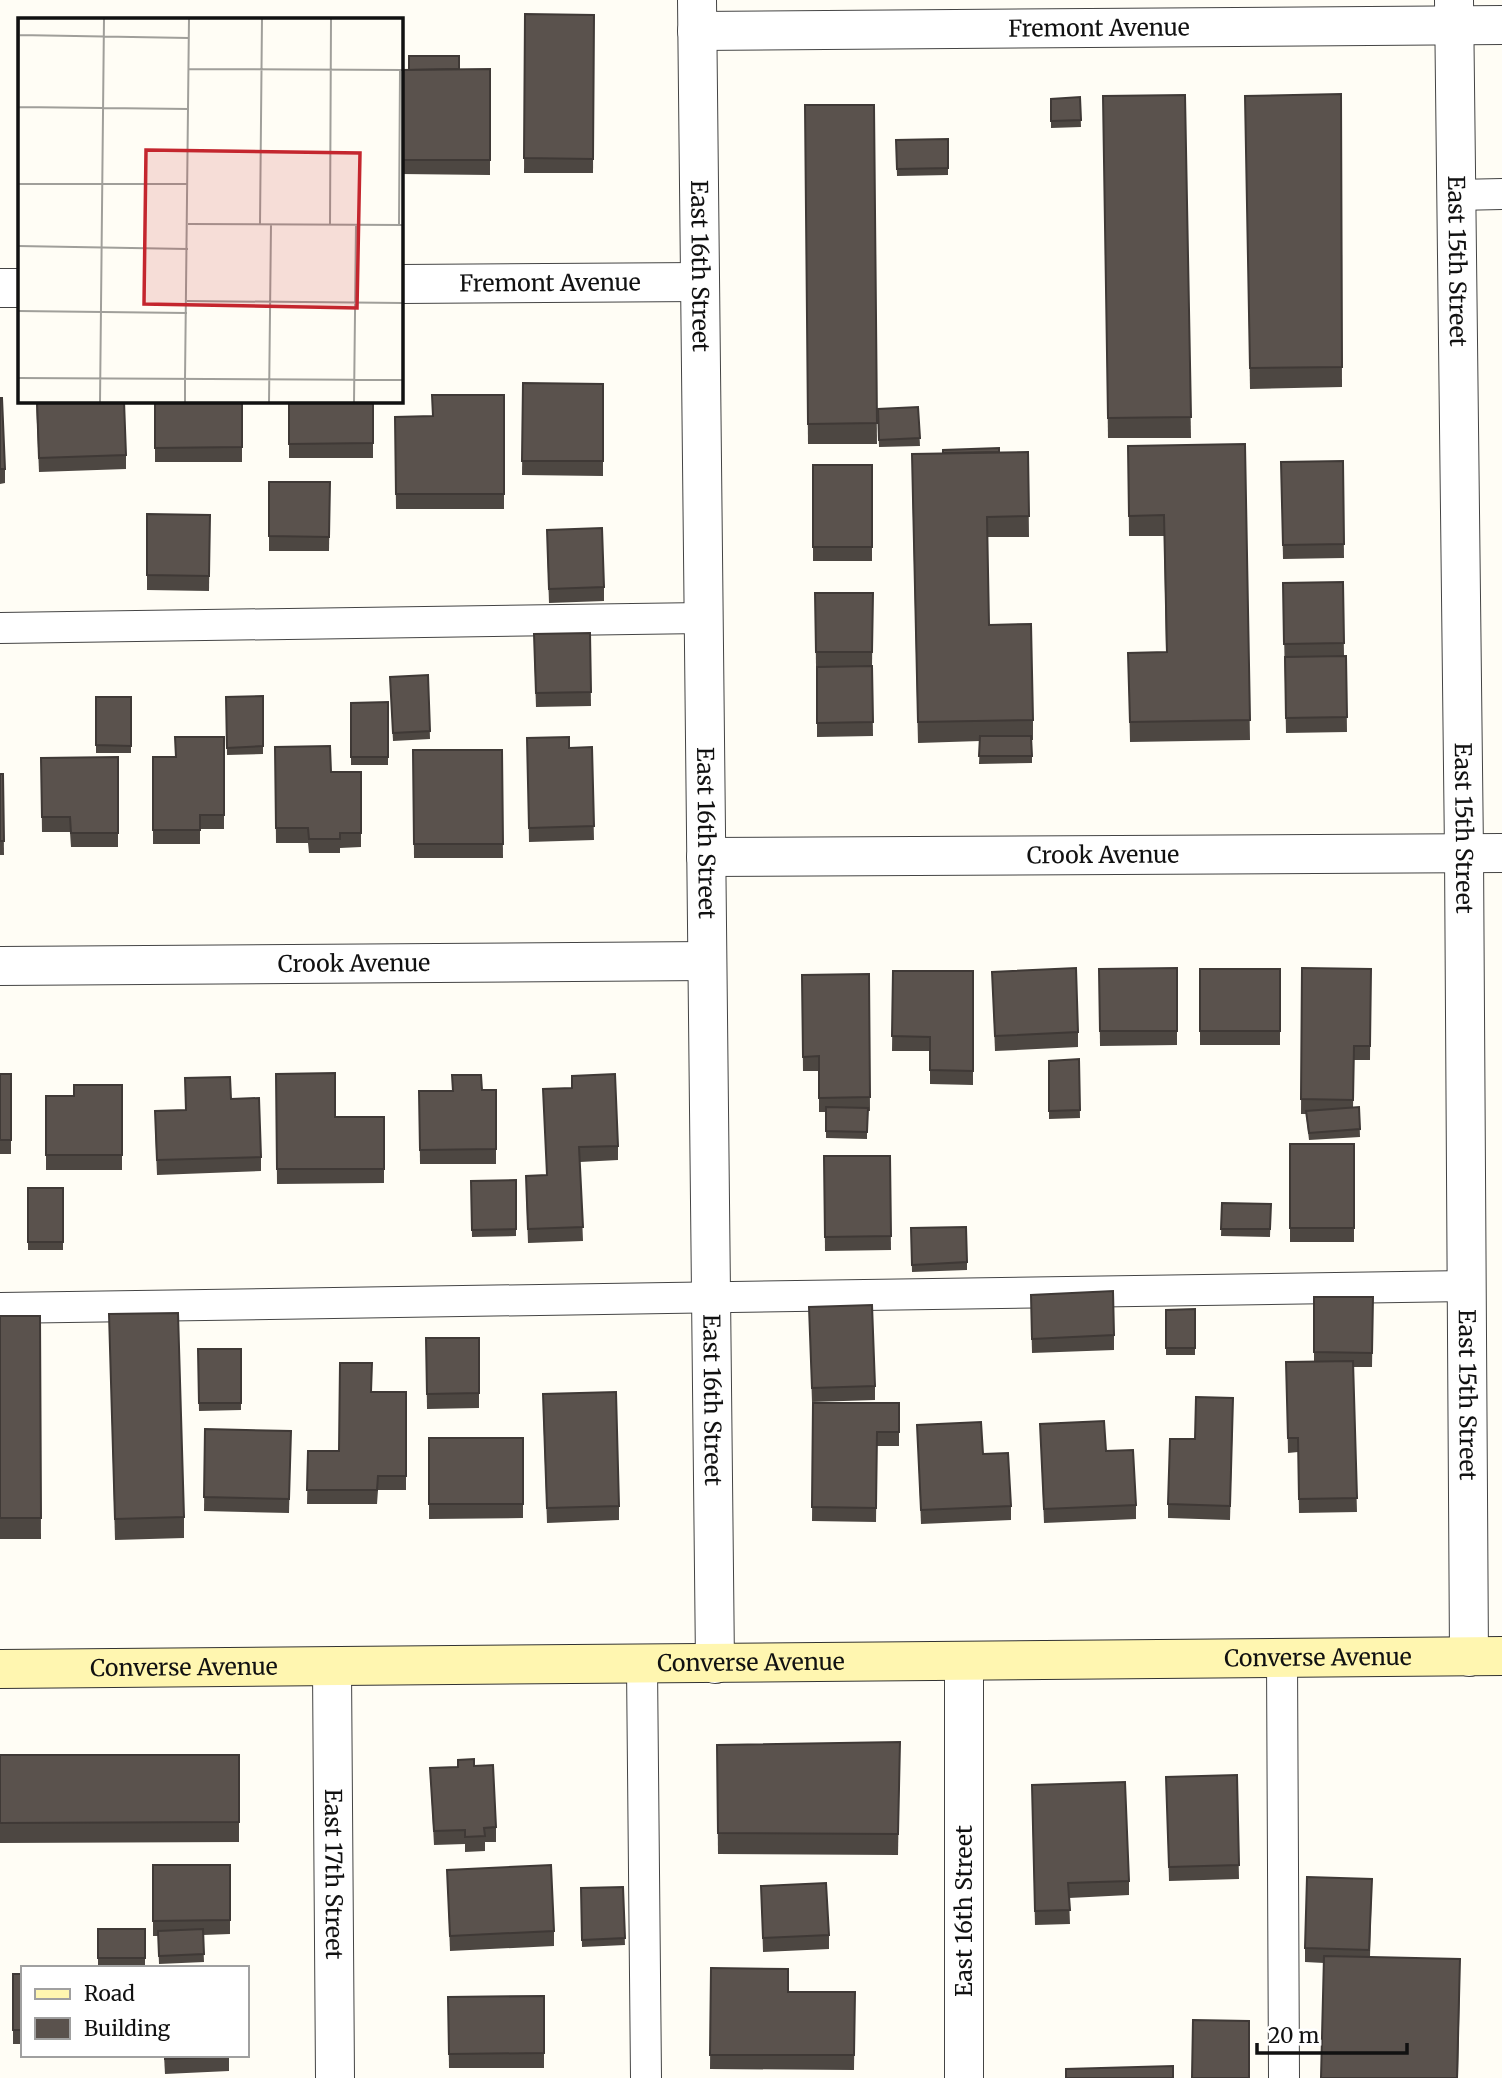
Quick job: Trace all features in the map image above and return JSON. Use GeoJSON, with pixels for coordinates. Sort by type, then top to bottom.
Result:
{"type":"FeatureCollection","features":[{"type":"Feature","properties":{"kind":"main road","name":"Converse Avenue"},"geometry":{"type":"LineString","coordinates":[[0,1669],[332,1669],[1485,1657]]}},
{"type":"Feature","properties":{"kind":"street","name":"Fremont Avenue"},"geometry":{"type":"LineString","coordinates":[[697,15],[1454,12],[1502,24]]}},
{"type":"Feature","properties":{"kind":"street","name":"East 15th Street"},"geometry":{"type":"LineString","coordinates":[[1454,12],[1466,1286],[1485,1657]]}},
{"type":"Feature","properties":{"kind":"street","name":"East 16th Street"},"geometry":{"type":"LineString","coordinates":[[697,15],[715,1664]]}},
{"type":"Feature","properties":{"kind":"street","name":"Fremont Avenue"},"geometry":{"type":"LineString","coordinates":[[402,284],[700,282]]}},
{"type":"Feature","properties":{"kind":"street"},"geometry":{"type":"LineString","coordinates":[[0,288],[18,288]]}},
{"type":"Feature","properties":{"kind":"street","name":"Crook Avenue"},"geometry":{"type":"LineString","coordinates":[[706,857],[1502,853]]}},
{"type":"Feature","properties":{"kind":"street","name":"Crook Avenue"},"geometry":{"type":"LineString","coordinates":[[0,966],[707,961]]}},
{"type":"Feature","properties":{"kind":"street","name":"East 16th Street"},"geometry":{"type":"LineString","coordinates":[[964,1661],[964,2078]]}},
{"type":"Feature","properties":{"kind":"street","name":"East 17th Street"},"geometry":{"type":"LineString","coordinates":[[332,1669],[335,2078]]}},
{"type":"Feature","properties":{"kind":"lane"},"geometry":{"type":"LineString","coordinates":[[1456,195],[1502,194]]}},
{"type":"Feature","properties":{"kind":"lane"},"geometry":{"type":"LineString","coordinates":[[0,628],[704,618]]}},
{"type":"Feature","properties":{"kind":"lane"},"geometry":{"type":"LineString","coordinates":[[0,1308],[1466,1286]]}},
{"type":"Feature","properties":{"kind":"lane"},"geometry":{"type":"LineString","coordinates":[[1282,1658],[1284,2078]]}},
{"type":"Feature","properties":{"kind":"lane"},"geometry":{"type":"LineString","coordinates":[[642,1666],[646,2078]]}},
{"type":"Feature","properties":{"kind":"building"},"geometry":{"type":"Polygon","coordinates":[[[525,14],[594,15],[593,159],[524,158],[525,14]]]}},
{"type":"Feature","properties":{"kind":"building"},"geometry":{"type":"Polygon","coordinates":[[[409,56],[459,56],[459,69],[409,70],[409,56]]]}},
{"type":"Feature","properties":{"kind":"building"},"geometry":{"type":"Polygon","coordinates":[[[490,69],[490,160],[402,160],[402,70],[490,69]]]}},
{"type":"Feature","properties":{"kind":"building"},"geometry":{"type":"Polygon","coordinates":[[[1341,94],[1342,367],[1250,368],[1245,96],[1341,94]]]}},
{"type":"Feature","properties":{"kind":"building"},"geometry":{"type":"Polygon","coordinates":[[[1185,95],[1191,417],[1108,418],[1103,96],[1185,95]]]}},
{"type":"Feature","properties":{"kind":"building"},"geometry":{"type":"Polygon","coordinates":[[[1080,97],[1081,120],[1051,121],[1051,99],[1080,97]]]}},
{"type":"Feature","properties":{"kind":"building"},"geometry":{"type":"Polygon","coordinates":[[[805,105],[874,105],[877,423],[808,424],[805,105]]]}},
{"type":"Feature","properties":{"kind":"building"},"geometry":{"type":"Polygon","coordinates":[[[948,139],[948,168],[897,169],[896,140],[948,139]]]}},
{"type":"Feature","properties":{"kind":"building"},"geometry":{"type":"Polygon","coordinates":[[[523,383],[603,384],[603,461],[522,461],[523,383]]]}},
{"type":"Feature","properties":{"kind":"building"},"geometry":{"type":"Polygon","coordinates":[[[432,395],[504,395],[504,494],[396,494],[395,417],[433,416],[432,395]]]}},
{"type":"Feature","properties":{"kind":"building"},"geometry":{"type":"Polygon","coordinates":[[[2,398],[5,469],[0,469],[2,398]]]}},
{"type":"Feature","properties":{"kind":"building"},"geometry":{"type":"Polygon","coordinates":[[[37,402],[124,402],[126,455],[39,458],[37,402]]]}},
{"type":"Feature","properties":{"kind":"building"},"geometry":{"type":"Polygon","coordinates":[[[155,402],[242,402],[242,447],[155,448],[155,402]]]}},
{"type":"Feature","properties":{"kind":"building"},"geometry":{"type":"Polygon","coordinates":[[[289,402],[373,402],[373,443],[289,444],[289,402]]]}},
{"type":"Feature","properties":{"kind":"building"},"geometry":{"type":"Polygon","coordinates":[[[918,407],[920,438],[879,440],[878,409],[918,407]]]}},
{"type":"Feature","properties":{"kind":"building"},"geometry":{"type":"Polygon","coordinates":[[[1245,444],[1250,720],[1130,722],[1128,653],[1167,652],[1164,515],[1129,516],[1128,446],[1245,444]]]}},
{"type":"Feature","properties":{"kind":"building"},"geometry":{"type":"Polygon","coordinates":[[[999,448],[999,452],[943,453],[943,450],[999,448]]]}},
{"type":"Feature","properties":{"kind":"building"},"geometry":{"type":"Polygon","coordinates":[[[1028,452],[1029,516],[987,517],[989,625],[1031,624],[1033,720],[918,722],[912,454],[1028,452]]]}},
{"type":"Feature","properties":{"kind":"building"},"geometry":{"type":"Polygon","coordinates":[[[1343,461],[1344,544],[1283,545],[1281,462],[1343,461]]]}},
{"type":"Feature","properties":{"kind":"building"},"geometry":{"type":"Polygon","coordinates":[[[813,465],[872,465],[872,547],[813,547],[813,465]]]}},
{"type":"Feature","properties":{"kind":"building"},"geometry":{"type":"Polygon","coordinates":[[[269,482],[330,482],[329,537],[269,536],[269,482]]]}},
{"type":"Feature","properties":{"kind":"building"},"geometry":{"type":"Polygon","coordinates":[[[147,514],[210,515],[209,576],[147,575],[147,514]]]}},
{"type":"Feature","properties":{"kind":"building"},"geometry":{"type":"Polygon","coordinates":[[[602,528],[604,587],[549,589],[547,530],[602,528]]]}},
{"type":"Feature","properties":{"kind":"building"},"geometry":{"type":"Polygon","coordinates":[[[1343,582],[1344,643],[1284,644],[1283,583],[1343,582]]]}},
{"type":"Feature","properties":{"kind":"building"},"geometry":{"type":"Polygon","coordinates":[[[815,593],[873,593],[872,652],[816,652],[815,593]]]}},
{"type":"Feature","properties":{"kind":"building"},"geometry":{"type":"Polygon","coordinates":[[[590,633],[591,692],[536,693],[534,634],[590,633]]]}},
{"type":"Feature","properties":{"kind":"building"},"geometry":{"type":"Polygon","coordinates":[[[1346,656],[1347,717],[1286,718],[1285,657],[1346,656]]]}},
{"type":"Feature","properties":{"kind":"building"},"geometry":{"type":"Polygon","coordinates":[[[872,666],[873,722],[817,723],[817,667],[872,666]]]}},
{"type":"Feature","properties":{"kind":"building"},"geometry":{"type":"Polygon","coordinates":[[[428,675],[430,731],[393,733],[390,677],[428,675]]]}},
{"type":"Feature","properties":{"kind":"building"},"geometry":{"type":"Polygon","coordinates":[[[263,696],[263,746],[227,748],[226,697],[263,696]]]}},
{"type":"Feature","properties":{"kind":"building"},"geometry":{"type":"Polygon","coordinates":[[[96,697],[131,697],[131,746],[96,745],[96,697]]]}},
{"type":"Feature","properties":{"kind":"building"},"geometry":{"type":"Polygon","coordinates":[[[388,702],[388,757],[351,757],[351,703],[388,702]]]}},
{"type":"Feature","properties":{"kind":"building"},"geometry":{"type":"Polygon","coordinates":[[[980,736],[1031,736],[1032,756],[979,756],[980,736]]]}},
{"type":"Feature","properties":{"kind":"building"},"geometry":{"type":"Polygon","coordinates":[[[175,737],[224,737],[224,815],[200,815],[200,830],[153,830],[153,757],[176,757],[175,737]]]}},
{"type":"Feature","properties":{"kind":"building"},"geometry":{"type":"Polygon","coordinates":[[[569,737],[569,748],[592,747],[594,826],[529,828],[527,738],[569,737]]]}},
{"type":"Feature","properties":{"kind":"building"},"geometry":{"type":"Polygon","coordinates":[[[330,746],[331,772],[361,772],[361,833],[340,833],[340,839],[309,839],[308,828],[276,828],[275,747],[330,746]]]}},
{"type":"Feature","properties":{"kind":"building"},"geometry":{"type":"Polygon","coordinates":[[[413,750],[502,750],[503,844],[414,844],[413,750]]]}},
{"type":"Feature","properties":{"kind":"building"},"geometry":{"type":"Polygon","coordinates":[[[118,757],[118,833],[71,833],[70,817],[42,817],[41,758],[118,757]]]}},
{"type":"Feature","properties":{"kind":"building"},"geometry":{"type":"Polygon","coordinates":[[[0,774],[3,774],[4,841],[0,841],[0,774]]]}},
{"type":"Feature","properties":{"kind":"building"},"geometry":{"type":"Polygon","coordinates":[[[1076,968],[1078,1032],[995,1036],[992,972],[1076,968]]]}},
{"type":"Feature","properties":{"kind":"building"},"geometry":{"type":"Polygon","coordinates":[[[1177,968],[1177,1031],[1100,1031],[1099,969],[1177,968]]]}},
{"type":"Feature","properties":{"kind":"building"},"geometry":{"type":"Polygon","coordinates":[[[1302,968],[1371,969],[1370,1046],[1354,1046],[1353,1100],[1301,1099],[1302,968]]]}},
{"type":"Feature","properties":{"kind":"building"},"geometry":{"type":"Polygon","coordinates":[[[1200,969],[1280,969],[1280,1031],[1200,1031],[1200,969]]]}},
{"type":"Feature","properties":{"kind":"building"},"geometry":{"type":"Polygon","coordinates":[[[893,971],[973,971],[973,1071],[930,1070],[930,1037],[892,1036],[893,971]]]}},
{"type":"Feature","properties":{"kind":"building"},"geometry":{"type":"Polygon","coordinates":[[[869,974],[870,1097],[819,1098],[819,1056],[803,1057],[802,975],[869,974]]]}},
{"type":"Feature","properties":{"kind":"building"},"geometry":{"type":"Polygon","coordinates":[[[1079,1059],[1080,1110],[1049,1111],[1049,1061],[1079,1059]]]}},
{"type":"Feature","properties":{"kind":"building"},"geometry":{"type":"Polygon","coordinates":[[[335,1073],[335,1117],[384,1117],[384,1169],[277,1169],[276,1074],[335,1073]]]}},
{"type":"Feature","properties":{"kind":"building"},"geometry":{"type":"Polygon","coordinates":[[[0,1074],[11,1074],[11,1140],[0,1140],[0,1074]]]}},
{"type":"Feature","properties":{"kind":"building"},"geometry":{"type":"Polygon","coordinates":[[[615,1074],[618,1146],[579,1147],[583,1227],[528,1229],[526,1176],[547,1175],[543,1089],[572,1088],[572,1076],[615,1074]]]}},
{"type":"Feature","properties":{"kind":"building"},"geometry":{"type":"Polygon","coordinates":[[[452,1075],[481,1075],[482,1090],[496,1090],[496,1149],[420,1150],[419,1091],[453,1091],[452,1075]]]}},
{"type":"Feature","properties":{"kind":"building"},"geometry":{"type":"Polygon","coordinates":[[[230,1077],[231,1099],[259,1098],[261,1157],[157,1160],[155,1111],[186,1110],[185,1078],[230,1077]]]}},
{"type":"Feature","properties":{"kind":"building"},"geometry":{"type":"Polygon","coordinates":[[[74,1085],[122,1085],[122,1155],[46,1155],[46,1096],[74,1096],[74,1085]]]}},
{"type":"Feature","properties":{"kind":"building"},"geometry":{"type":"Polygon","coordinates":[[[826,1107],[868,1108],[867,1132],[826,1131],[826,1107]]]}},
{"type":"Feature","properties":{"kind":"building"},"geometry":{"type":"Polygon","coordinates":[[[1359,1107],[1360,1129],[1309,1133],[1306,1111],[1359,1107]]]}},
{"type":"Feature","properties":{"kind":"building"},"geometry":{"type":"Polygon","coordinates":[[[1290,1144],[1354,1144],[1354,1228],[1290,1228],[1290,1144]]]}},
{"type":"Feature","properties":{"kind":"building"},"geometry":{"type":"Polygon","coordinates":[[[824,1156],[890,1156],[891,1236],[825,1237],[824,1156]]]}},
{"type":"Feature","properties":{"kind":"building"},"geometry":{"type":"Polygon","coordinates":[[[516,1180],[516,1229],[472,1230],[471,1181],[516,1180]]]}},
{"type":"Feature","properties":{"kind":"building"},"geometry":{"type":"Polygon","coordinates":[[[28,1188],[63,1188],[63,1242],[28,1242],[28,1188]]]}},
{"type":"Feature","properties":{"kind":"building"},"geometry":{"type":"Polygon","coordinates":[[[1222,1203],[1271,1204],[1270,1229],[1221,1229],[1222,1203]]]}},
{"type":"Feature","properties":{"kind":"building"},"geometry":{"type":"Polygon","coordinates":[[[966,1227],[967,1262],[912,1265],[911,1228],[966,1227]]]}},
{"type":"Feature","properties":{"kind":"building"},"geometry":{"type":"Polygon","coordinates":[[[1113,1291],[1114,1335],[1032,1339],[1031,1295],[1113,1291]]]}},
{"type":"Feature","properties":{"kind":"building"},"geometry":{"type":"Polygon","coordinates":[[[1314,1297],[1373,1297],[1372,1353],[1314,1352],[1314,1297]]]}},
{"type":"Feature","properties":{"kind":"building"},"geometry":{"type":"Polygon","coordinates":[[[872,1305],[875,1386],[812,1388],[809,1307],[872,1305]]]}},
{"type":"Feature","properties":{"kind":"building"},"geometry":{"type":"Polygon","coordinates":[[[1195,1309],[1195,1348],[1166,1348],[1166,1310],[1195,1309]]]}},
{"type":"Feature","properties":{"kind":"building"},"geometry":{"type":"Polygon","coordinates":[[[178,1313],[184,1517],[115,1519],[109,1314],[178,1313]]]}},
{"type":"Feature","properties":{"kind":"building"},"geometry":{"type":"Polygon","coordinates":[[[0,1316],[40,1316],[41,1518],[0,1518],[0,1316]]]}},
{"type":"Feature","properties":{"kind":"building"},"geometry":{"type":"Polygon","coordinates":[[[426,1338],[479,1338],[479,1393],[427,1394],[426,1338]]]}},
{"type":"Feature","properties":{"kind":"building"},"geometry":{"type":"Polygon","coordinates":[[[198,1349],[241,1349],[241,1403],[199,1403],[198,1349]]]}},
{"type":"Feature","properties":{"kind":"building"},"geometry":{"type":"Polygon","coordinates":[[[1353,1361],[1357,1498],[1299,1499],[1298,1438],[1288,1438],[1286,1362],[1353,1361]]]}},
{"type":"Feature","properties":{"kind":"building"},"geometry":{"type":"Polygon","coordinates":[[[340,1363],[372,1363],[371,1392],[406,1392],[406,1476],[378,1476],[377,1490],[307,1490],[308,1451],[339,1451],[340,1363]]]}},
{"type":"Feature","properties":{"kind":"building"},"geometry":{"type":"Polygon","coordinates":[[[616,1392],[619,1506],[547,1508],[543,1394],[616,1392]]]}},
{"type":"Feature","properties":{"kind":"building"},"geometry":{"type":"Polygon","coordinates":[[[1196,1397],[1233,1398],[1230,1506],[1168,1504],[1170,1439],[1195,1439],[1196,1397]]]}},
{"type":"Feature","properties":{"kind":"building"},"geometry":{"type":"Polygon","coordinates":[[[813,1403],[899,1403],[899,1432],[877,1432],[876,1508],[812,1507],[813,1403]]]}},
{"type":"Feature","properties":{"kind":"building"},"geometry":{"type":"Polygon","coordinates":[[[1104,1421],[1106,1451],[1133,1450],[1136,1505],[1044,1509],[1040,1424],[1104,1421]]]}},
{"type":"Feature","properties":{"kind":"building"},"geometry":{"type":"Polygon","coordinates":[[[981,1422],[983,1454],[1008,1453],[1011,1506],[921,1510],[917,1425],[981,1422]]]}},
{"type":"Feature","properties":{"kind":"building"},"geometry":{"type":"Polygon","coordinates":[[[205,1429],[291,1431],[289,1499],[204,1497],[205,1429]]]}},
{"type":"Feature","properties":{"kind":"building"},"geometry":{"type":"Polygon","coordinates":[[[429,1438],[523,1438],[523,1504],[429,1504],[429,1438]]]}},
{"type":"Feature","properties":{"kind":"building"},"geometry":{"type":"Polygon","coordinates":[[[900,1742],[898,1834],[718,1833],[717,1745],[900,1742]]]}},
{"type":"Feature","properties":{"kind":"building"},"geometry":{"type":"Polygon","coordinates":[[[0,1755],[239,1755],[239,1822],[0,1823],[0,1755]]]}},
{"type":"Feature","properties":{"kind":"building"},"geometry":{"type":"Polygon","coordinates":[[[474,1759],[474,1766],[493,1765],[496,1827],[484,1828],[485,1836],[465,1837],[465,1830],[434,1831],[430,1768],[458,1767],[458,1760],[474,1759]]]}},
{"type":"Feature","properties":{"kind":"building"},"geometry":{"type":"Polygon","coordinates":[[[1237,1775],[1239,1865],[1169,1867],[1166,1777],[1237,1775]]]}},
{"type":"Feature","properties":{"kind":"building"},"geometry":{"type":"Polygon","coordinates":[[[1125,1782],[1129,1881],[1068,1883],[1070,1910],[1035,1911],[1032,1785],[1125,1782]]]}},
{"type":"Feature","properties":{"kind":"building"},"geometry":{"type":"Polygon","coordinates":[[[153,1865],[230,1865],[230,1920],[153,1921],[153,1865]]]}},
{"type":"Feature","properties":{"kind":"building"},"geometry":{"type":"Polygon","coordinates":[[[551,1865],[554,1931],[450,1936],[447,1870],[551,1865]]]}},
{"type":"Feature","properties":{"kind":"building"},"geometry":{"type":"Polygon","coordinates":[[[1307,1877],[1372,1879],[1369,1950],[1305,1948],[1307,1877]]]}},
{"type":"Feature","properties":{"kind":"building"},"geometry":{"type":"Polygon","coordinates":[[[826,1883],[829,1935],[763,1938],[761,1886],[826,1883]]]}},
{"type":"Feature","properties":{"kind":"building"},"geometry":{"type":"Polygon","coordinates":[[[623,1887],[625,1938],[582,1940],[581,1888],[623,1887]]]}},
{"type":"Feature","properties":{"kind":"building"},"geometry":{"type":"Polygon","coordinates":[[[98,1929],[145,1929],[145,1958],[98,1958],[98,1929]]]}},
{"type":"Feature","properties":{"kind":"building"},"geometry":{"type":"Polygon","coordinates":[[[203,1929],[204,1954],[159,1956],[158,1931],[203,1929]]]}},
{"type":"Feature","properties":{"kind":"building"},"geometry":{"type":"Polygon","coordinates":[[[1324,1956],[1460,1959],[1457,2078],[1321,2078],[1324,1956]]]}},
{"type":"Feature","properties":{"kind":"building"},"geometry":{"type":"Polygon","coordinates":[[[711,1968],[788,1969],[788,1992],[855,1992],[854,2055],[710,2055],[711,1968]]]}},
{"type":"Feature","properties":{"kind":"building"},"geometry":{"type":"Polygon","coordinates":[[[13,1974],[21,1974],[21,2030],[13,2030],[13,1974]]]}},
{"type":"Feature","properties":{"kind":"building"},"geometry":{"type":"Polygon","coordinates":[[[544,1996],[544,2053],[449,2054],[448,1997],[544,1996]]]}},
{"type":"Feature","properties":{"kind":"building"},"geometry":{"type":"Polygon","coordinates":[[[1193,2020],[1249,2021],[1249,2078],[1192,2078],[1193,2020]]]}},
{"type":"Feature","properties":{"kind":"building"},"geometry":{"type":"Polygon","coordinates":[[[165,2057],[208,2057],[165,2059],[165,2057]]]}},
{"type":"Feature","properties":{"kind":"building"},"geometry":{"type":"Polygon","coordinates":[[[1173,2066],[1173,2078],[1066,2078],[1066,2069],[1173,2066]]]}}]}
